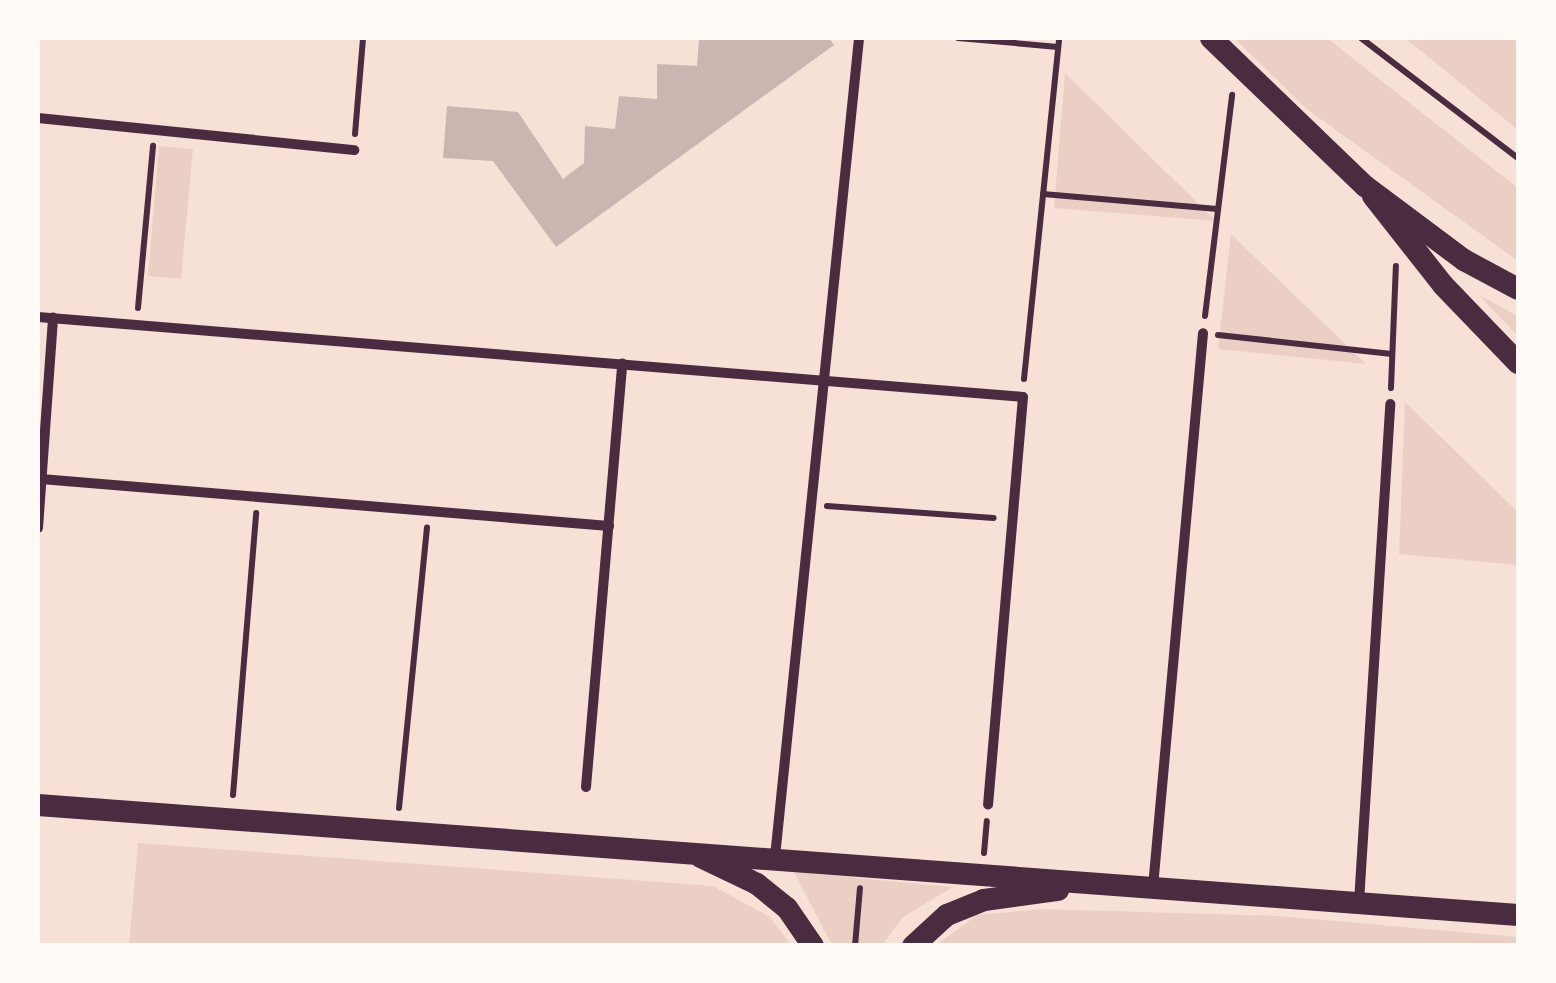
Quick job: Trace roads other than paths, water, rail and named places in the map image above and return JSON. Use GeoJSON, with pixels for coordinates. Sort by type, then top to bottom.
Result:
{"type":"FeatureCollection","features":[{"type":"Feature","properties":{"kind":"main road"},"geometry":{"type":"LineString","coordinates":[[1211,38],[1364,186],[1443,284],[1518,363]]}},
{"type":"Feature","properties":{"kind":"main road"},"geometry":{"type":"LineString","coordinates":[[1364,186],[1464,260],[1518,289]]}},
{"type":"Feature","properties":{"kind":"main road"},"geometry":{"type":"LineString","coordinates":[[38,805],[1518,915]]}},
{"type":"Feature","properties":{"kind":"main road"},"geometry":{"type":"LineString","coordinates":[[38,819],[76,808]]}},
{"type":"Feature","properties":{"kind":"main road"},"geometry":{"type":"LineString","coordinates":[[683,850],[757,884],[787,908],[813,946]]}},
{"type":"Feature","properties":{"kind":"main road"},"geometry":{"type":"LineString","coordinates":[[914,946],[947,915],[984,900],[1116,884]]}},
{"type":"Feature","properties":{"kind":"street"},"geometry":{"type":"LineString","coordinates":[[775,857],[859,38]]}},
{"type":"Feature","properties":{"kind":"street"},"geometry":{"type":"LineString","coordinates":[[38,118],[354,150]]}},
{"type":"Feature","properties":{"kind":"street"},"geometry":{"type":"LineString","coordinates":[[38,316],[1023,397],[988,805]]}},
{"type":"Feature","properties":{"kind":"street"},"geometry":{"type":"LineString","coordinates":[[38,528],[53,318]]}},
{"type":"Feature","properties":{"kind":"street"},"geometry":{"type":"LineString","coordinates":[[1153,887],[1203,332]]}},
{"type":"Feature","properties":{"kind":"street"},"geometry":{"type":"LineString","coordinates":[[586,788],[622,364]]}},
{"type":"Feature","properties":{"kind":"street"},"geometry":{"type":"LineString","coordinates":[[1359,902],[1390,404]]}},
{"type":"Feature","properties":{"kind":"street"},"geometry":{"type":"LineString","coordinates":[[41,479],[609,526]]}},
{"type":"Feature","properties":{"kind":"lane"},"geometry":{"type":"LineString","coordinates":[[1361,38],[1518,158]]}}]}
